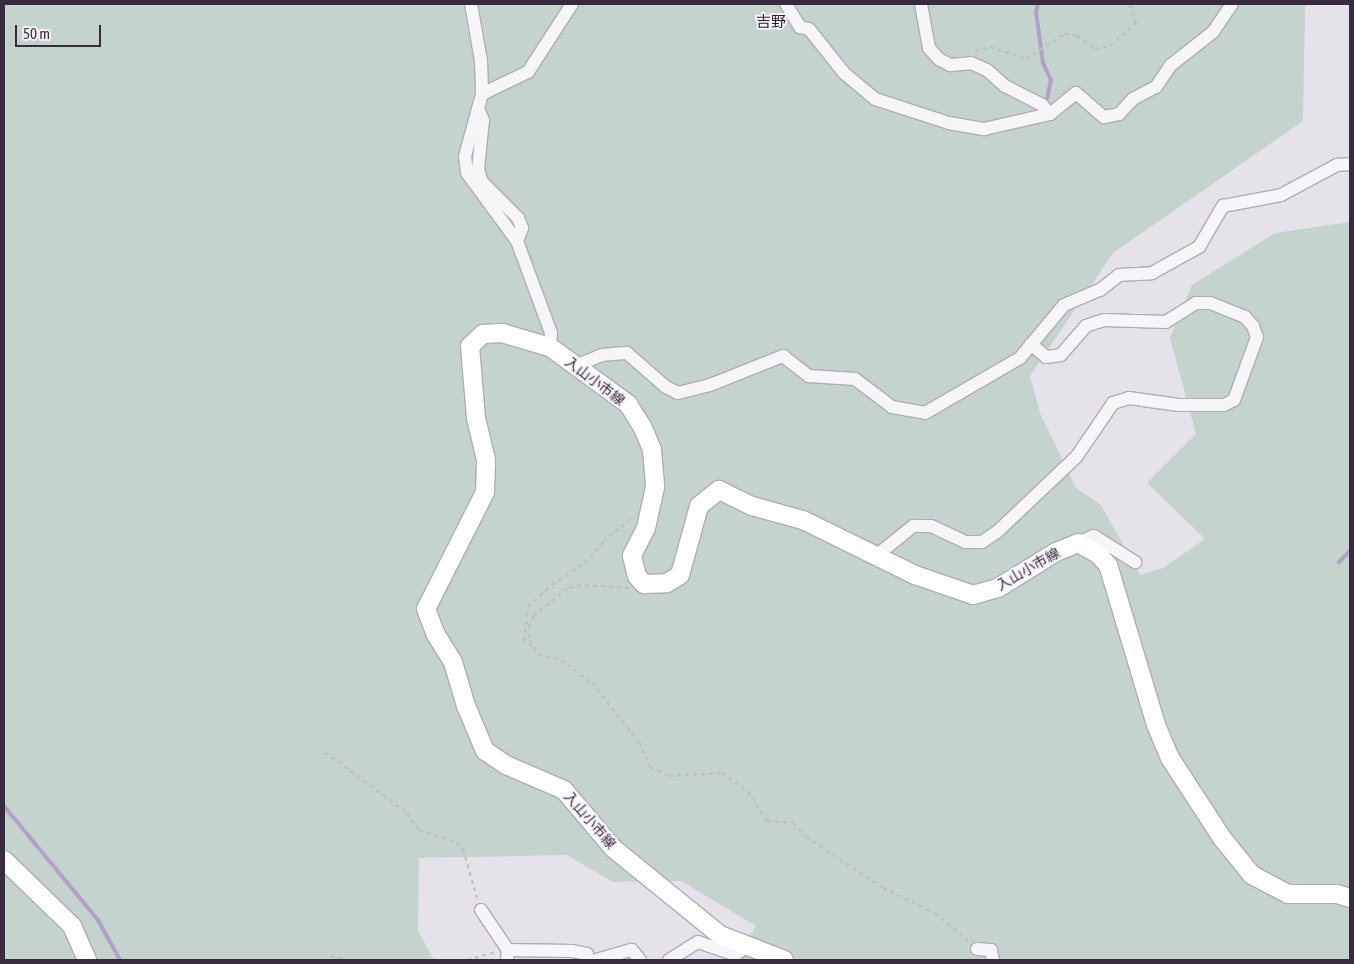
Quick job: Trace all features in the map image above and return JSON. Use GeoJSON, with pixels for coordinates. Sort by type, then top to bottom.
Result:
{"type":"FeatureCollection","features":[{"type":"Feature","properties":{"kind":"main road","name":"入山小市線"},"geometry":{"type":"LineString","coordinates":[[784,960],[720,934],[613,848],[564,790],[506,765],[485,751],[466,706],[453,662],[436,635],[426,609],[485,492],[486,460],[476,418],[470,346],[483,334],[502,332],[550,347],[628,404],[652,450],[655,487],[646,528],[632,556],[636,576],[644,584],[666,583],[680,575],[699,506],[720,490],[752,506],[803,520],[915,575],[973,595],[998,588],[1056,552],[1078,543]]}},
{"type":"Feature","properties":{"kind":"main road"},"geometry":{"type":"LineString","coordinates":[[1078,543],[1098,554],[1108,565],[1156,725],[1170,758],[1222,838],[1252,874],[1288,894],[1337,894],[1350,898]]}},
{"type":"Feature","properties":{"kind":"main road"},"geometry":{"type":"LineString","coordinates":[[4,860],[72,926],[87,960]]}},
{"type":"Feature","properties":{"kind":"street"},"geometry":{"type":"LineString","coordinates":[[471,4],[481,61],[482,94],[465,156],[467,173],[517,241],[551,333],[550,347]]}},
{"type":"Feature","properties":{"kind":"street"},"geometry":{"type":"LineString","coordinates":[[482,94],[528,72],[572,4]]}},
{"type":"Feature","properties":{"kind":"street"},"geometry":{"type":"LineString","coordinates":[[786,4],[800,27],[809,29],[844,73],[875,99],[949,123],[984,129],[1050,114],[1076,93],[1104,117],[1119,114],[1133,99],[1156,86],[1171,65],[1213,32],[1232,4]]}},
{"type":"Feature","properties":{"kind":"street"},"geometry":{"type":"LineString","coordinates":[[921,4],[929,48],[950,65],[970,63],[987,70],[1005,86],[1042,105],[1050,114]]}},
{"type":"Feature","properties":{"kind":"street"},"geometry":{"type":"LineString","coordinates":[[575,366],[602,355],[627,352],[666,387],[678,394],[710,385],[783,356],[809,376],[856,379],[892,407],[918,414],[933,410],[1020,358],[1064,305],[1100,290],[1119,275],[1152,272],[1199,247],[1223,206],[1282,195],[1337,165],[1350,164]]}},
{"type":"Feature","properties":{"kind":"street"},"geometry":{"type":"LineString","coordinates":[[876,556],[913,526],[931,526],[965,542],[982,542],[996,532],[1077,456],[1113,403],[1129,398],[1179,405],[1224,405],[1234,400],[1258,338],[1245,317],[1210,303],[1196,303],[1166,322],[1104,320],[1086,326],[1061,355],[1046,357],[1031,344]]}},
{"type":"Feature","properties":{"kind":"street"},"geometry":{"type":"LineString","coordinates":[[1078,543],[1094,536],[1135,562]]}},
{"type":"Feature","properties":{"kind":"street"},"geometry":{"type":"LineString","coordinates":[[480,910],[508,955],[572,951],[587,954],[587,960]]}},
{"type":"Feature","properties":{"kind":"street"},"geometry":{"type":"LineString","coordinates":[[669,960],[698,942],[735,955],[746,946]]}},
{"type":"Feature","properties":{"kind":"street"},"geometry":{"type":"LineString","coordinates":[[596,960],[632,950],[640,960]]}},
{"type":"Feature","properties":{"kind":"street"},"geometry":{"type":"LineString","coordinates":[[980,955],[990,950],[993,960]]}},
{"type":"Feature","properties":{"kind":"path"},"geometry":{"type":"LineString","coordinates":[[970,63],[971,54],[978,48],[990,47],[1026,59],[1065,34],[1078,36],[1095,50],[1110,46],[1136,23],[1130,4]]}},
{"type":"Feature","properties":{"kind":"path"},"geometry":{"type":"LineString","coordinates":[[534,648],[524,641],[528,607],[552,585],[585,563],[638,508]]}},
{"type":"Feature","properties":{"kind":"path"},"geometry":{"type":"LineString","coordinates":[[636,576],[635,585],[628,588],[581,585],[567,588],[534,616],[529,626],[534,648],[538,655],[561,660],[592,683],[639,742],[650,767],[669,776],[722,773],[748,791],[766,821],[793,823],[806,837],[882,888],[935,913],[980,955]]}},
{"type":"Feature","properties":{"kind":"path"},"geometry":{"type":"LineString","coordinates":[[325,752],[407,813],[418,830],[457,842],[463,849],[480,910]]}},
{"type":"Feature","properties":{"kind":"path"},"geometry":{"type":"LineString","coordinates":[[467,960],[508,955]]}},
{"type":"Feature","properties":{"kind":"path"},"geometry":{"type":"LineString","coordinates":[[331,956],[346,960]]}},
{"type":"Feature","properties":{"kind":"shaded area"},"geometry":{"type":"Polygon","coordinates":[[[4,4],[1305,4],[1303,121],[1113,253],[1030,376],[1040,413],[1076,488],[1101,505],[1140,575],[1163,568],[1205,539],[1147,483],[1196,434],[1170,338],[1192,285],[1275,233],[1350,222],[1350,960],[733,960],[756,926],[681,881],[613,882],[567,855],[419,858],[418,931],[434,960],[4,960],[4,4]]]}},
{"type":"Feature","properties":{"kind":"waterway"},"geometry":{"type":"LineString","coordinates":[[1038,4],[1036,12],[1043,63],[1051,80],[1047,99]]}},
{"type":"Feature","properties":{"kind":"waterway"},"geometry":{"type":"LineString","coordinates":[[1339,562],[1350,551]]}},
{"type":"Feature","properties":{"kind":"waterway"},"geometry":{"type":"LineString","coordinates":[[4,806],[98,920],[120,960]]}},
{"type":"Feature","properties":{"kind":"district","name":"吉野"},"geometry":{"type":"Point","coordinates":[771,22]}}]}
